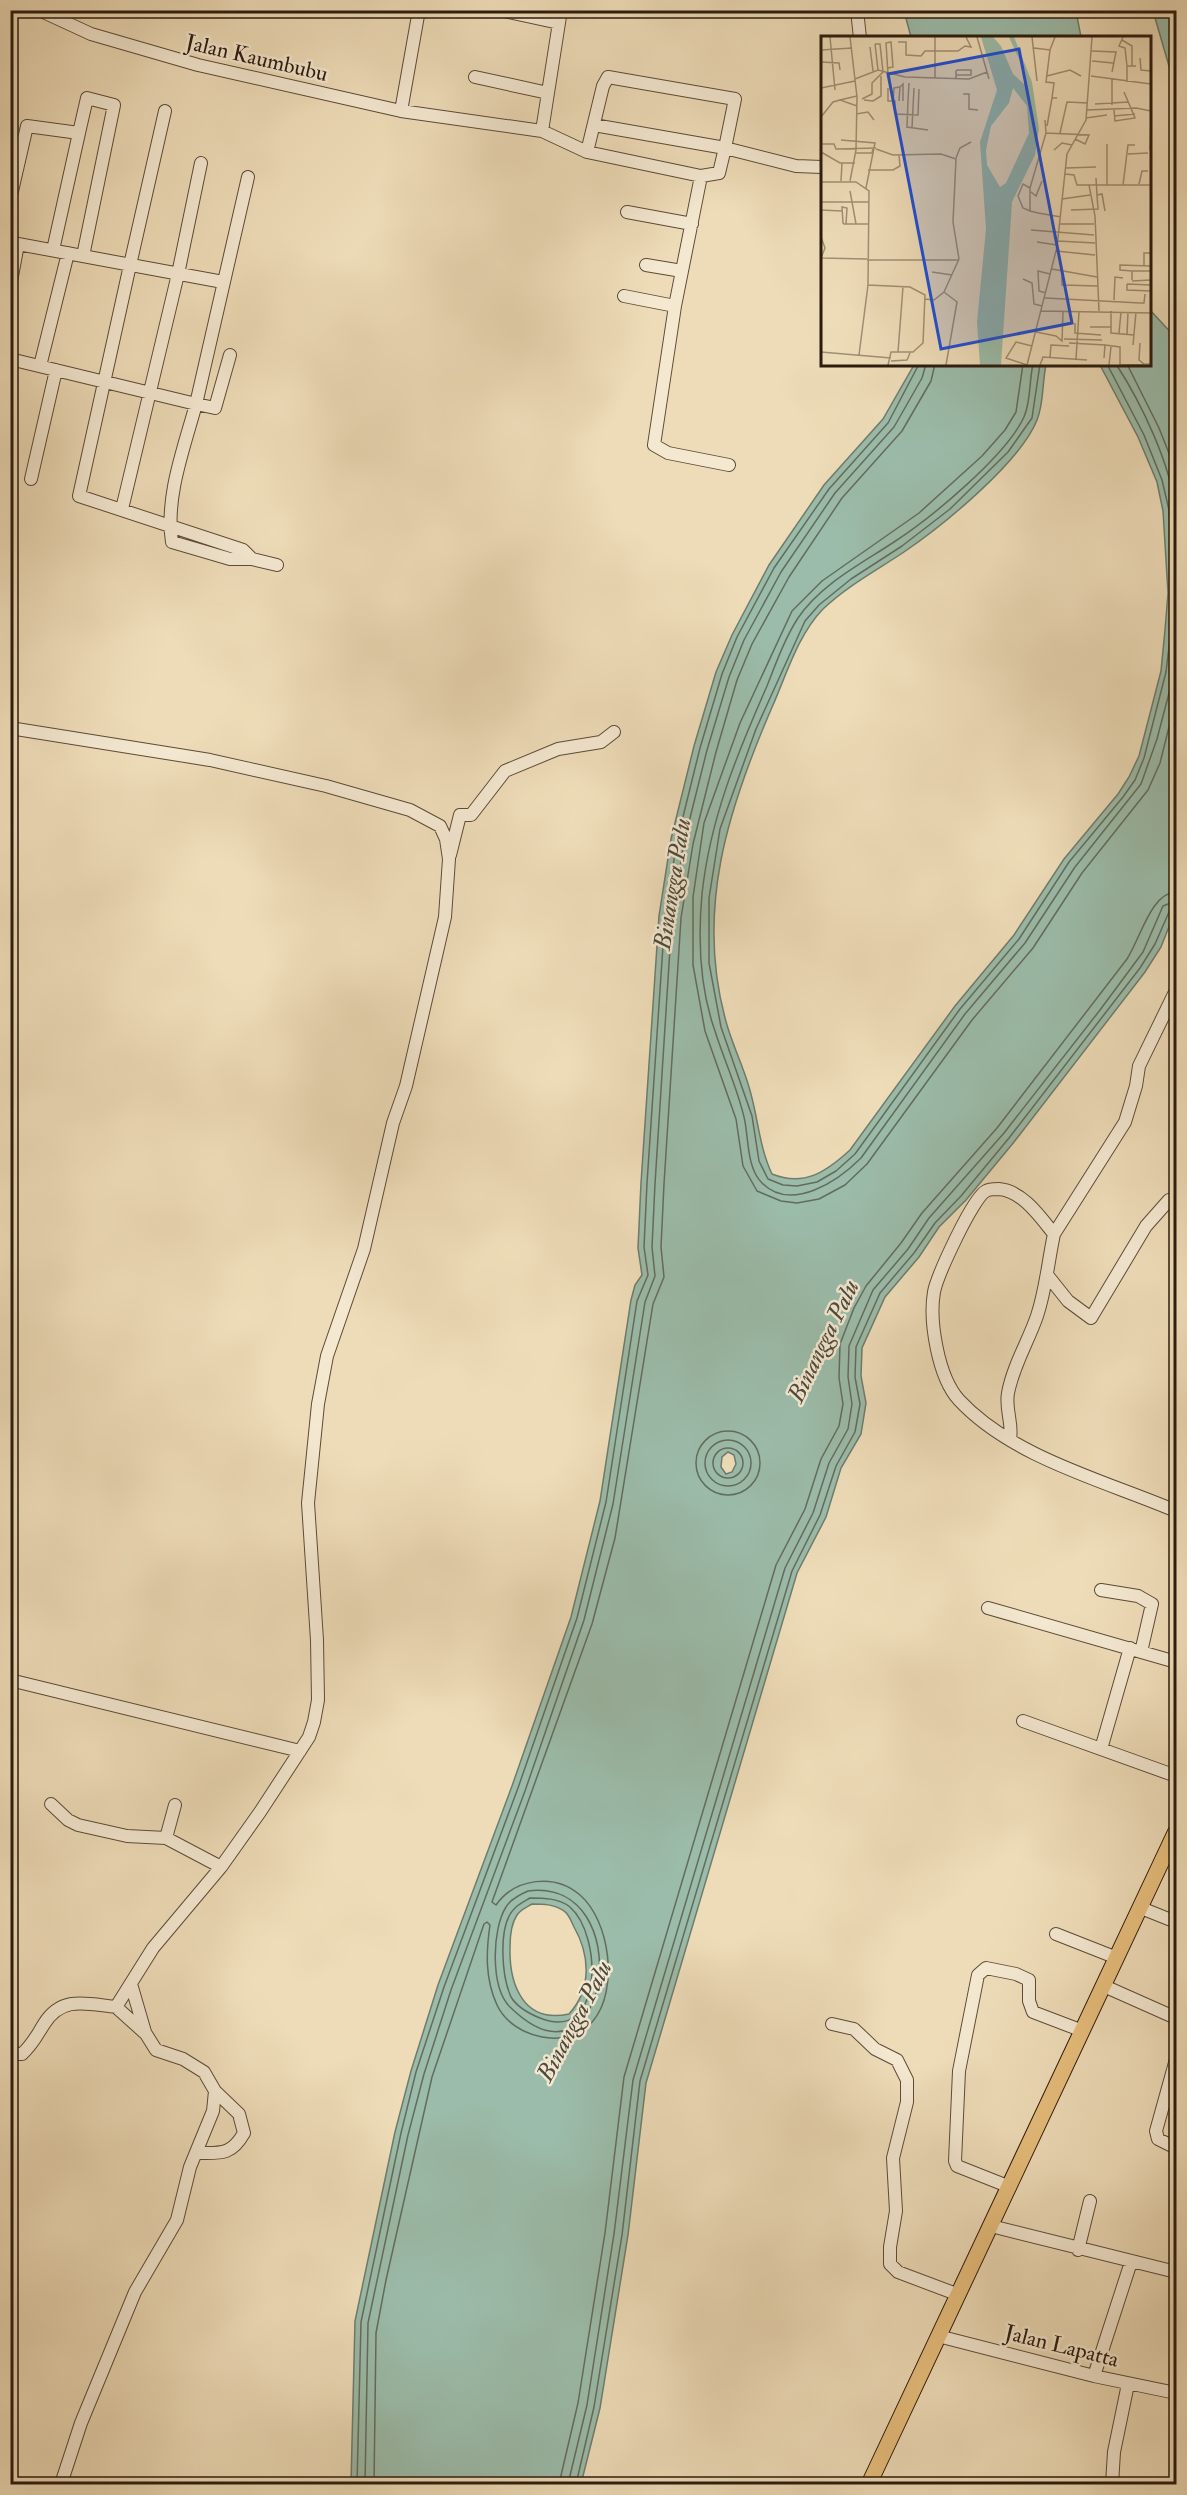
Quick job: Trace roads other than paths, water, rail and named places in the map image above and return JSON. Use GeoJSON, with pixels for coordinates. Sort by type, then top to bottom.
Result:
{"type":"FeatureCollection","features":[{"type":"Feature","properties":{"kind":"main road"},"geometry":{"type":"LineString","coordinates":[[869,2484],[1176,1835]]}},
{"type":"Feature","properties":{"kind":"street","name":"Jalan Kaumbubu"},"geometry":{"type":"LineString","coordinates":[[39,10],[91,34],[146,52],[401,111],[542,131],[586,152],[701,176]]}},
{"type":"Feature","properties":{"kind":"street"},"geometry":{"type":"LineString","coordinates":[[401,111],[420,10]]}},
{"type":"Feature","properties":{"kind":"street"},"geometry":{"type":"LineString","coordinates":[[499,10],[560,17],[542,131]]}},
{"type":"Feature","properties":{"kind":"street"},"geometry":{"type":"LineString","coordinates":[[857,10],[860,36]]}},
{"type":"Feature","properties":{"kind":"street"},"geometry":{"type":"LineString","coordinates":[[475,77],[548,93]]}},
{"type":"Feature","properties":{"kind":"street"},"geometry":{"type":"LineString","coordinates":[[586,152],[604,81],[608,77],[620,77],[735,99],[718,173],[701,176],[675,306],[654,445],[668,453],[729,465]]}},
{"type":"Feature","properties":{"kind":"street"},"geometry":{"type":"LineString","coordinates":[[53,250],[87,98],[114,105],[83,256]]}},
{"type":"Feature","properties":{"kind":"street"},"geometry":{"type":"LineString","coordinates":[[165,111],[79,496],[169,524]]}},
{"type":"Feature","properties":{"kind":"street"},"geometry":{"type":"LineString","coordinates":[[594,124],[725,148],[796,166],[821,167]]}},
{"type":"Feature","properties":{"kind":"street"},"geometry":{"type":"LineString","coordinates":[[10,200],[27,126],[79,133]]}},
{"type":"Feature","properties":{"kind":"street"},"geometry":{"type":"LineString","coordinates":[[122,509],[178,274],[201,163]]}},
{"type":"Feature","properties":{"kind":"street"},"geometry":{"type":"LineString","coordinates":[[248,177],[196,404],[180,462],[169,524],[172,542],[230,559],[252,559],[277,565]]}},
{"type":"Feature","properties":{"kind":"street"},"geometry":{"type":"LineString","coordinates":[[627,212],[692,224]]}},
{"type":"Feature","properties":{"kind":"street"},"geometry":{"type":"LineString","coordinates":[[10,287],[14,243],[223,282]]}},
{"type":"Feature","properties":{"kind":"street"},"geometry":{"type":"LineString","coordinates":[[40,366],[68,253]]}},
{"type":"Feature","properties":{"kind":"street"},"geometry":{"type":"LineString","coordinates":[[646,265],[682,271]]}},
{"type":"Feature","properties":{"kind":"street"},"geometry":{"type":"LineString","coordinates":[[624,296],[675,306]]}},
{"type":"Feature","properties":{"kind":"street"},"geometry":{"type":"LineString","coordinates":[[10,359],[215,408],[230,355]]}},
{"type":"Feature","properties":{"kind":"street"},"geometry":{"type":"LineString","coordinates":[[31,479],[55,370]]}},
{"type":"Feature","properties":{"kind":"street"},"geometry":{"type":"LineString","coordinates":[[10,728],[222,763],[326,786],[410,810],[440,826],[446,839],[449,859]]}},
{"type":"Feature","properties":{"kind":"street"},"geometry":{"type":"LineString","coordinates":[[116,2007],[153,1948],[221,1867],[309,1737],[318,1700],[308,1503],[318,1404],[327,1356],[364,1249],[393,1123],[406,1086],[445,916],[449,859],[460,815],[471,815],[505,771],[558,749],[601,742],[614,732]]}},
{"type":"Feature","properties":{"kind":"street"},"geometry":{"type":"LineString","coordinates":[[1010,1439],[1012,1431],[1007,1414],[1008,1393],[1018,1360],[1038,1314],[1048,1276],[1054,1234],[1125,1122],[1136,1086],[1139,1066],[1176,990]]}},
{"type":"Feature","properties":{"kind":"street"},"geometry":{"type":"LineString","coordinates":[[1054,1234],[1029,1205],[1010,1192],[1001,1189],[984,1191],[957,1238],[934,1291],[933,1325],[939,1357],[948,1384],[969,1409],[1010,1439],[1074,1471],[1176,1511]]}},
{"type":"Feature","properties":{"kind":"street"},"geometry":{"type":"LineString","coordinates":[[1048,1276],[1075,1307],[1090,1318],[1146,1226],[1169,1200]]}},
{"type":"Feature","properties":{"kind":"street"},"geometry":{"type":"LineString","coordinates":[[1101,1590],[1138,1596],[1152,1604],[1101,1749]]}},
{"type":"Feature","properties":{"kind":"street"},"geometry":{"type":"LineString","coordinates":[[988,1608],[1176,1662]]}},
{"type":"Feature","properties":{"kind":"street"},"geometry":{"type":"LineString","coordinates":[[10,1680],[300,1751]]}},
{"type":"Feature","properties":{"kind":"street"},"geometry":{"type":"LineString","coordinates":[[1023,1721],[1176,1776]]}},
{"type":"Feature","properties":{"kind":"street"},"geometry":{"type":"LineString","coordinates":[[51,1804],[68,1820],[78,1825],[127,1836],[166,1838],[221,1867]]}},
{"type":"Feature","properties":{"kind":"street"},"geometry":{"type":"LineString","coordinates":[[166,1838],[175,1805]]}},
{"type":"Feature","properties":{"kind":"street"},"geometry":{"type":"LineString","coordinates":[[1141,1908],[1176,1922]]}},
{"type":"Feature","properties":{"kind":"street"},"geometry":{"type":"LineString","coordinates":[[1056,1934],[1117,1958]]}},
{"type":"Feature","properties":{"kind":"street"},"geometry":{"type":"LineString","coordinates":[[1010,2187],[957,2166],[955,2161],[959,2071],[978,1975],[986,1968],[1023,1977],[1030,1984],[1029,2001],[1034,2012],[1083,2031]]}},
{"type":"Feature","properties":{"kind":"street"},"geometry":{"type":"LineString","coordinates":[[131,1984],[146,2034],[156,2050],[183,2058],[204,2072],[215,2091],[239,2114],[244,2133],[232,2150],[220,2153],[196,2153]]}},
{"type":"Feature","properties":{"kind":"street"},"geometry":{"type":"LineString","coordinates":[[1104,1986],[1176,2018]]}},
{"type":"Feature","properties":{"kind":"street"},"geometry":{"type":"LineString","coordinates":[[10,2054],[22,2054],[33,2044],[51,2012],[69,2003],[116,2007],[146,2034]]}},
{"type":"Feature","properties":{"kind":"street"},"geometry":{"type":"LineString","coordinates":[[832,2024],[854,2029],[875,2049],[897,2060],[907,2080],[907,2102],[893,2158],[896,2211],[890,2247],[890,2264],[898,2272],[959,2295]]}},
{"type":"Feature","properties":{"kind":"street"},"geometry":{"type":"LineString","coordinates":[[1176,2059],[1156,2131],[1158,2139],[1176,2148]]}},
{"type":"Feature","properties":{"kind":"street"},"geometry":{"type":"LineString","coordinates":[[61,2484],[81,2423],[135,2292],[177,2220],[196,2153],[213,2111],[215,2091]]}},
{"type":"Feature","properties":{"kind":"street"},"geometry":{"type":"LineString","coordinates":[[1077,2250],[1090,2201]]}},
{"type":"Feature","properties":{"kind":"street"},"geometry":{"type":"LineString","coordinates":[[991,2226],[1077,2250],[1176,2272]]}},
{"type":"Feature","properties":{"kind":"street"},"geometry":{"type":"LineString","coordinates":[[1094,2376],[1131,2262]]}},
{"type":"Feature","properties":{"kind":"street","name":"Jalan Lapatta"},"geometry":{"type":"LineString","coordinates":[[938,2336],[1094,2376],[1176,2393]]}},
{"type":"Feature","properties":{"kind":"street"},"geometry":{"type":"LineString","coordinates":[[1112,2484],[1114,2452],[1128,2384]]}},
{"type":"Feature","properties":{"kind":"water"},"geometry":{"type":"Polygon","coordinates":[[[904,11],[1076,11],[1081,36],[911,36],[904,11]]]}},
{"type":"Feature","properties":{"kind":"water"},"geometry":{"type":"Polygon","coordinates":[[[1153,11],[1176,11],[1176,90],[1153,11]]]}},
{"type":"Feature","properties":{"kind":"water","name":"Binangga Palu"},"geometry":{"type":"Polygon","coordinates":[[[1151,311],[1176,338],[1176,909],[1161,947],[1145,972],[1014,1142],[966,1200],[939,1227],[919,1257],[885,1297],[862,1348],[861,1376],[866,1403],[861,1434],[841,1468],[826,1517],[797,1573],[646,2083],[628,2235],[600,2408],[581,2484],[351,2484],[355,2321],[395,2132],[438,1985],[512,1786],[571,1617],[600,1501],[631,1300],[635,1285],[642,1275],[638,1248],[641,1183],[659,916],[671,839],[694,746],[716,672],[732,635],[769,565],[824,485],[883,419],[913,366],[1046,366],[1041,407],[1037,420],[1028,437],[997,474],[938,526],[904,552],[842,593],[814,619],[788,667],[742,783],[730,822],[715,901],[714,942],[718,983],[727,1025],[749,1087],[764,1153],[772,1174],[784,1178],[804,1178],[823,1171],[850,1150],[955,1006],[1014,935],[1064,859],[1118,794],[1139,756],[1161,671],[1168,593],[1163,511],[1157,482],[1138,437],[1101,366],[1151,366],[1151,311]],[[728,1452],[722,1457],[721,1467],[726,1474],[732,1472],[736,1464],[734,1455],[728,1452]],[[532,1904],[518,1913],[513,1922],[510,1943],[512,1974],[522,1998],[530,2007],[540,2013],[553,2016],[569,2014],[582,1994],[586,1960],[579,1938],[566,1912],[544,1904],[532,1904]]]}}]}
